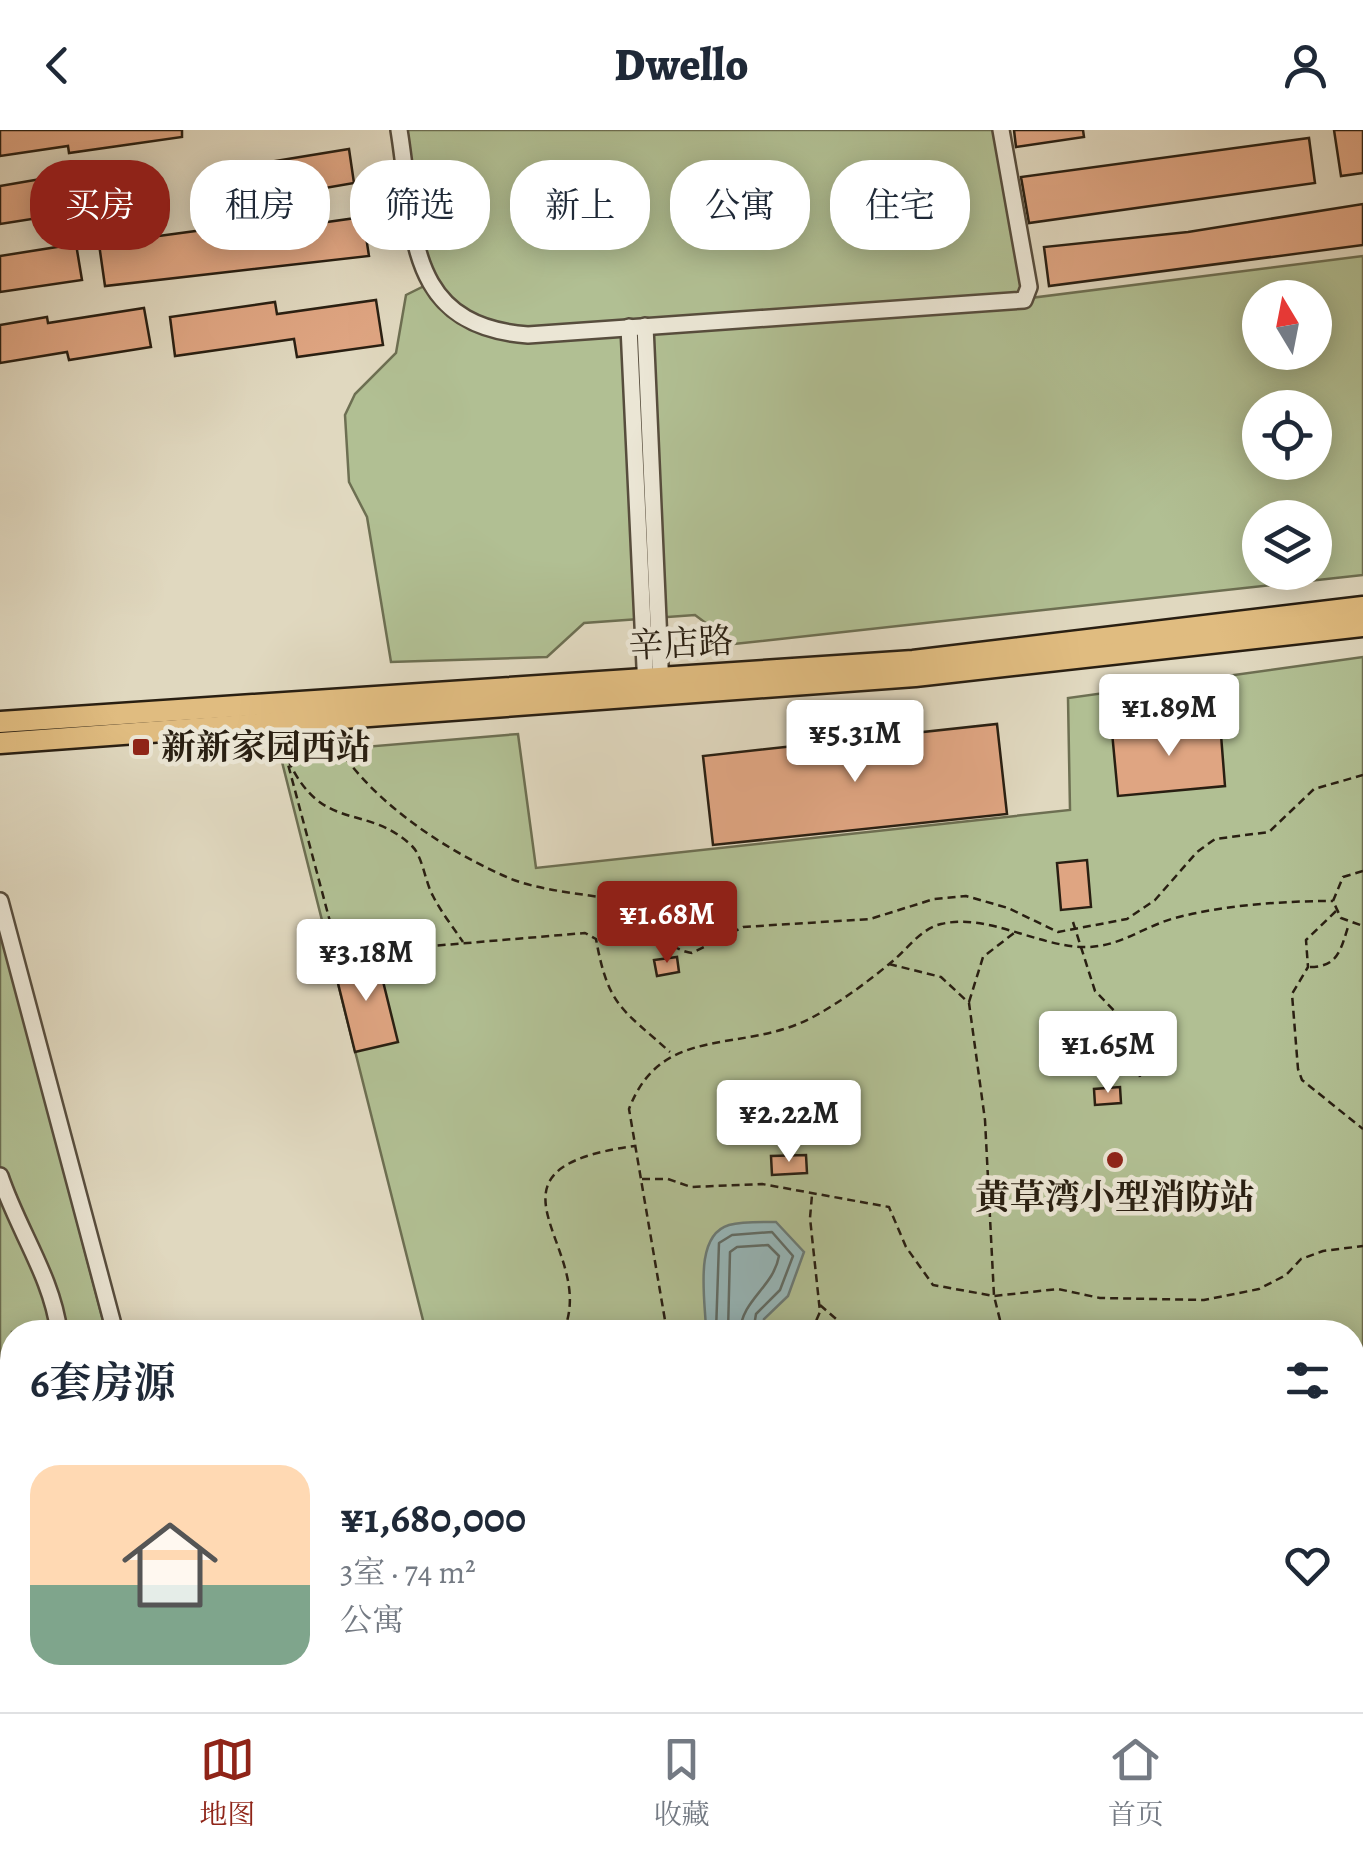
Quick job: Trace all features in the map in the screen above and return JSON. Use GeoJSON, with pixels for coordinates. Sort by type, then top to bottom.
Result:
{"type":"FeatureCollection","features":[{"type":"Feature","properties":{"kind":"main road","name":"辛店路"},"geometry":{"type":"LineString","coordinates":[[0,743],[269,724],[913,660],[1363,606]]}},
{"type":"Feature","properties":{"kind":"main road","name":"辛店路"},"geometry":{"type":"LineString","coordinates":[[0,722],[654,684],[969,671],[1363,626]]}},
{"type":"Feature","properties":{"kind":"street"},"geometry":{"type":"LineString","coordinates":[[399,130],[420,260],[428,284],[470,323],[495,332],[528,335],[1024,300],[1029,287],[1000,130]]}},
{"type":"Feature","properties":{"kind":"street"},"geometry":{"type":"LineString","coordinates":[[637,327],[654,684]]}},
{"type":"Feature","properties":{"kind":"street"},"geometry":{"type":"LineString","coordinates":[[0,901],[112,1320]]}},
{"type":"Feature","properties":{"kind":"street"},"geometry":{"type":"LineString","coordinates":[[0,1176],[14,1218],[55,1299],[58,1320]]}},
{"type":"Feature","properties":{"kind":"path"},"geometry":{"type":"LineString","coordinates":[[322,719],[348,766],[378,796],[442,839],[504,876],[631,903],[644,923],[684,952],[692,953],[743,928],[870,919],[934,899],[966,896],[1008,908],[1058,932],[1127,919],[1155,900],[1197,852],[1216,839],[1269,832],[1303,795],[1363,775]]}},
{"type":"Feature","properties":{"kind":"path"},"geometry":{"type":"LineString","coordinates":[[269,724],[304,790],[323,808],[378,824],[414,848],[433,896],[463,942]]}},
{"type":"Feature","properties":{"kind":"path"},"geometry":{"type":"LineString","coordinates":[[285,754],[335,954],[340,959],[463,942],[585,933],[596,939],[608,992],[619,1009],[671,1053]]}},
{"type":"Feature","properties":{"kind":"path"},"geometry":{"type":"LineString","coordinates":[[1363,870],[1343,877],[1333,902],[1349,924],[1363,926]]}},
{"type":"Feature","properties":{"kind":"path"},"geometry":{"type":"LineString","coordinates":[[665,1320],[629,1109],[639,1082],[671,1053],[772,1032],[813,1017],[888,964],[917,936],[940,924],[966,922],[1080,947],[1114,946],[1174,918],[1333,902]]}},
{"type":"Feature","properties":{"kind":"path"},"geometry":{"type":"LineString","coordinates":[[1336,910],[1306,940],[1308,967],[1292,994],[1298,1069],[1302,1080],[1363,1128]]}},
{"type":"Feature","properties":{"kind":"path"},"geometry":{"type":"LineString","coordinates":[[1073,922],[1095,991],[1132,1029],[1140,1077]]}},
{"type":"Feature","properties":{"kind":"path"},"geometry":{"type":"LineString","coordinates":[[1308,967],[1330,965],[1338,958],[1349,924]]}},
{"type":"Feature","properties":{"kind":"path"},"geometry":{"type":"LineString","coordinates":[[1000,1320],[994,1296],[985,1120],[969,1003],[983,957],[1014,933]]}},
{"type":"Feature","properties":{"kind":"path"},"geometry":{"type":"LineString","coordinates":[[888,964],[941,977],[969,1003]]}},
{"type":"Feature","properties":{"kind":"path"},"geometry":{"type":"LineString","coordinates":[[566,1320],[570,1302],[546,1191],[563,1165],[598,1151],[636,1146]]}},
{"type":"Feature","properties":{"kind":"path"},"geometry":{"type":"LineString","coordinates":[[641,1179],[668,1180],[691,1187],[762,1184],[889,1207],[906,1247],[933,1285],[994,1296],[1058,1289],[1100,1298],[1204,1300],[1259,1289],[1323,1251],[1363,1246]]}},
{"type":"Feature","properties":{"kind":"path"},"geometry":{"type":"LineString","coordinates":[[812,1193],[810,1218],[818,1304],[814,1320]]}},
{"type":"Feature","properties":{"kind":"path"},"geometry":{"type":"LineString","coordinates":[[818,1304],[837,1320]]}},
{"type":"Feature","properties":{"kind":"green space"},"geometry":{"type":"Polygon","coordinates":[[[399,130],[1001,130],[1030,298],[1363,256],[1363,575],[1332,578],[1332,500],[1242,500],[1242,588],[734,644],[695,615],[584,623],[547,657],[391,662],[367,517],[349,482],[345,415],[355,394],[396,353],[406,295],[428,284],[422,250],[490,250],[490,160],[405,160],[399,130]]]}},
{"type":"Feature","properties":{"kind":"green space"},"geometry":{"type":"Polygon","coordinates":[[[1363,657],[1363,1320],[423,1320],[280,754],[518,734],[536,868],[1070,810],[1068,698],[1363,657]]]}},
{"type":"Feature","properties":{"kind":"green space"},"geometry":{"type":"Polygon","coordinates":[[[0,927],[103,1320],[0,1320],[0,927]]]}},
{"type":"Feature","properties":{"kind":"water"},"geometry":{"type":"Polygon","coordinates":[[[776,1222],[804,1252],[788,1296],[764,1320],[705,1320],[704,1272],[710,1242],[729,1225],[776,1222]]]}},
{"type":"Feature","properties":{"kind":"building"},"geometry":{"type":"Polygon","coordinates":[[[0,130],[182,130],[182,137],[69,153],[68,146],[0,156],[0,130]]]}},
{"type":"Feature","properties":{"kind":"building"},"geometry":{"type":"Polygon","coordinates":[[[1014,130],[1083,130],[1084,137],[1016,147],[1014,130]]]}},
{"type":"Feature","properties":{"kind":"building"},"geometry":{"type":"Polygon","coordinates":[[[1334,130],[1363,130],[1363,173],[1341,176],[1334,130]]]}},
{"type":"Feature","properties":{"kind":"building"},"geometry":{"type":"Polygon","coordinates":[[[1309,138],[1315,183],[1029,223],[1021,177],[1309,138]]]}},
{"type":"Feature","properties":{"kind":"building"},"geometry":{"type":"Polygon","coordinates":[[[349,149],[350,184],[330,187],[330,160],[282,160],[349,149]]]}},
{"type":"Feature","properties":{"kind":"building"},"geometry":{"type":"Polygon","coordinates":[[[30,181],[30,219],[0,224],[0,186],[30,181]]]}},
{"type":"Feature","properties":{"kind":"building"},"geometry":{"type":"Polygon","coordinates":[[[1363,204],[1363,245],[1049,286],[1044,247],[1188,232],[1363,204]]]}},
{"type":"Feature","properties":{"kind":"building"},"geometry":{"type":"Polygon","coordinates":[[[350,219],[350,250],[368,250],[369,256],[105,286],[100,250],[170,250],[170,234],[190,232],[190,250],[330,250],[330,222],[350,219]]]}},
{"type":"Feature","properties":{"kind":"building"},"geometry":{"type":"Polygon","coordinates":[[[38,250],[77,250],[82,280],[0,292],[0,256],[38,250]]]}},
{"type":"Feature","properties":{"kind":"building"},"geometry":{"type":"Polygon","coordinates":[[[376,300],[383,345],[297,357],[294,339],[175,356],[170,317],[275,302],[277,314],[376,300]]]}},
{"type":"Feature","properties":{"kind":"building"},"geometry":{"type":"Polygon","coordinates":[[[144,308],[151,347],[69,360],[67,352],[0,363],[0,325],[47,317],[48,323],[144,308]]]}},
{"type":"Feature","properties":{"kind":"building"},"geometry":{"type":"Polygon","coordinates":[[[1220,722],[1225,786],[1118,796],[1112,732],[1220,722]]]}},
{"type":"Feature","properties":{"kind":"building"},"geometry":{"type":"Polygon","coordinates":[[[997,724],[1007,814],[713,845],[703,756],[997,724]]]}},
{"type":"Feature","properties":{"kind":"building"},"geometry":{"type":"Polygon","coordinates":[[[1087,860],[1091,907],[1061,910],[1057,863],[1087,860]]]}},
{"type":"Feature","properties":{"kind":"building"},"geometry":{"type":"Polygon","coordinates":[[[377,957],[398,1042],[355,1052],[334,967],[377,957]]]}},
{"type":"Feature","properties":{"kind":"building"},"geometry":{"type":"Polygon","coordinates":[[[677,957],[679,972],[657,976],[654,960],[677,957]]]}},
{"type":"Feature","properties":{"kind":"building"},"geometry":{"type":"Polygon","coordinates":[[[1120,1087],[1121,1103],[1095,1105],[1094,1089],[1120,1087]]]}},
{"type":"Feature","properties":{"kind":"building"},"geometry":{"type":"Polygon","coordinates":[[[806,1155],[807,1173],[772,1175],[771,1156],[806,1155]]]}},
{"type":"Feature","properties":{"kind":"place","name":"新新家园西站"},"geometry":{"type":"Point","coordinates":[141,747]}},
{"type":"Feature","properties":{"kind":"place","name":"黄草湾小型消防站"},"geometry":{"type":"Point","coordinates":[1115,1160]}}]}
